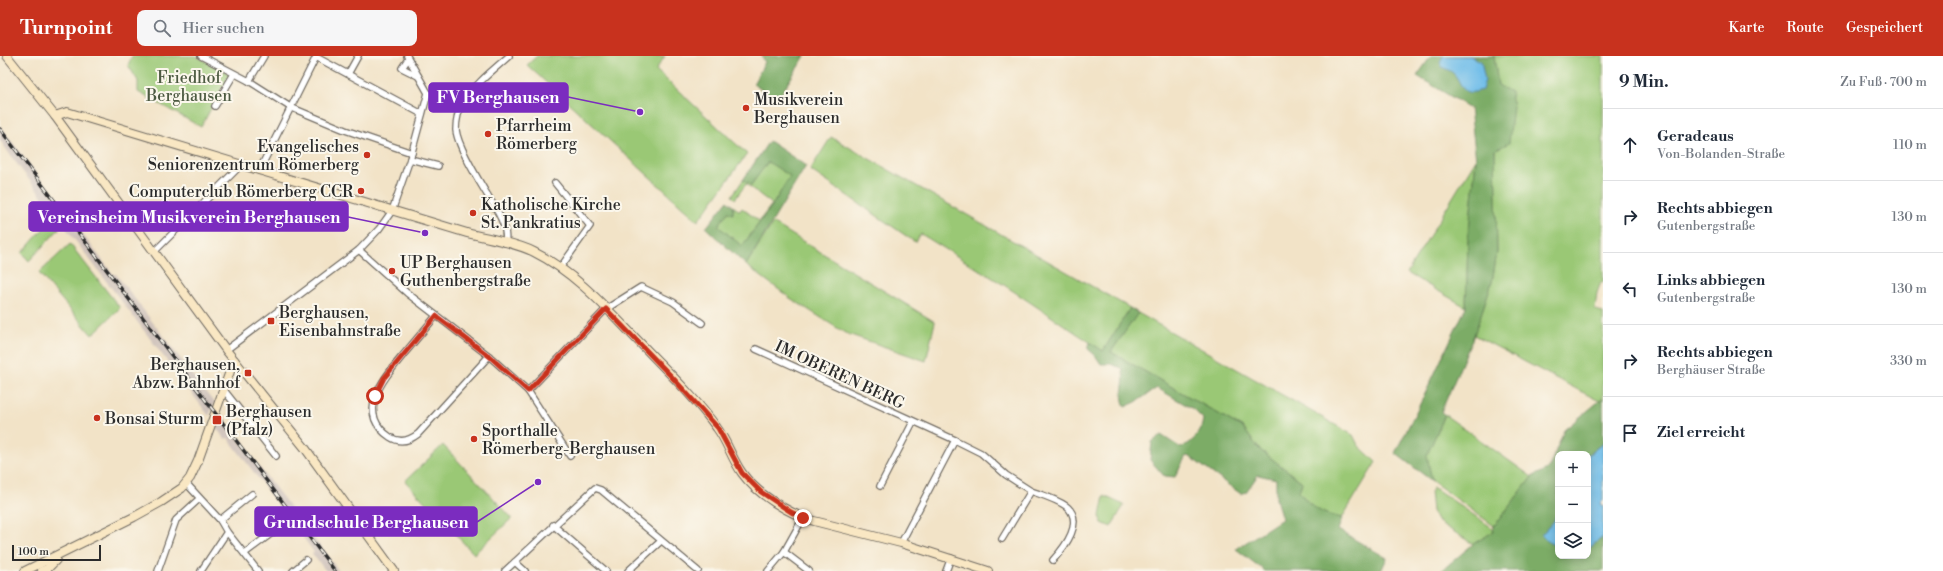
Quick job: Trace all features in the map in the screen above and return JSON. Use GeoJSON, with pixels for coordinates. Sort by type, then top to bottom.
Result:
{"type":"FeatureCollection","features":[{"type":"Feature","properties":{"kind":"street"},"geometry":{"type":"LineString","coordinates":[[8,56],[56,116],[226,350],[305,448],[394,571]]}},
{"type":"Feature","properties":{"kind":"street"},"geometry":{"type":"LineString","coordinates":[[201,56],[249,82],[290,107],[438,166]]}},
{"type":"Feature","properties":{"kind":"street"},"geometry":{"type":"LineString","coordinates":[[249,82],[264,56]]}},
{"type":"Feature","properties":{"kind":"street"},"geometry":{"type":"LineString","coordinates":[[348,74],[358,56]]}},
{"type":"Feature","properties":{"kind":"street"},"geometry":{"type":"LineString","coordinates":[[504,243],[506,232],[501,217],[478,181],[456,130],[462,104],[475,87],[509,56]]}},
{"type":"Feature","properties":{"kind":"street"},"geometry":{"type":"LineString","coordinates":[[259,171],[316,57],[422,114]]}},
{"type":"Feature","properties":{"kind":"street"},"geometry":{"type":"LineString","coordinates":[[226,350],[360,250],[392,211],[411,156],[428,93],[408,57]]}},
{"type":"Feature","properties":{"kind":"street"},"geometry":{"type":"LineString","coordinates":[[408,57],[402,68],[418,76]]}},
{"type":"Feature","properties":{"kind":"street"},"geometry":{"type":"LineString","coordinates":[[215,106],[234,74]]}},
{"type":"Feature","properties":{"kind":"street"},"geometry":{"type":"LineString","coordinates":[[56,116],[67,112],[240,166],[534,253],[560,268],[580,283],[671,376],[718,428],[742,473],[761,492],[786,509],[803,518],[901,543],[988,571]]}},
{"type":"Feature","properties":{"kind":"street"},"geometry":{"type":"LineString","coordinates":[[154,252],[240,166]]}},
{"type":"Feature","properties":{"kind":"street"},"geometry":{"type":"LineString","coordinates":[[555,182],[590,226],[560,268]]}},
{"type":"Feature","properties":{"kind":"street"},"geometry":{"type":"LineString","coordinates":[[360,250],[375,265],[436,316],[489,356],[528,391],[570,456]]}},
{"type":"Feature","properties":{"kind":"street"},"geometry":{"type":"LineString","coordinates":[[528,391],[606,309],[641,287],[673,302],[702,323]]}},
{"type":"Feature","properties":{"kind":"street"},"geometry":{"type":"LineString","coordinates":[[436,316],[384,378],[375,396],[375,416],[385,434],[393,439],[404,441],[418,434],[489,356]]}},
{"type":"Feature","properties":{"kind":"street","name":"IM OBEREN BERG"},"geometry":{"type":"LineString","coordinates":[[756,349],[981,453],[1006,475],[1031,491],[1064,505],[1070,510],[1074,519],[1072,532],[1067,542],[1053,560]]}},
{"type":"Feature","properties":{"kind":"street"},"geometry":{"type":"LineString","coordinates":[[25,571],[59,556],[104,530],[174,495],[186,483],[198,460],[234,360]]}},
{"type":"Feature","properties":{"kind":"street"},"geometry":{"type":"LineString","coordinates":[[223,389],[276,456]]}},
{"type":"Feature","properties":{"kind":"street","name":"IM OBEREN BERG"},"geometry":{"type":"LineString","coordinates":[[880,486],[913,422]]}},
{"type":"Feature","properties":{"kind":"street"},"geometry":{"type":"LineString","coordinates":[[901,543],[955,440]]}},
{"type":"Feature","properties":{"kind":"street"},"geometry":{"type":"LineString","coordinates":[[186,483],[199,499],[220,520],[227,532],[258,571]]}},
{"type":"Feature","properties":{"kind":"street"},"geometry":{"type":"LineString","coordinates":[[505,571],[553,525],[595,488],[600,490],[698,571]]}},
{"type":"Feature","properties":{"kind":"street"},"geometry":{"type":"LineString","coordinates":[[1002,539],[1031,491]]}},
{"type":"Feature","properties":{"kind":"street"},"geometry":{"type":"LineString","coordinates":[[220,520],[252,494]]}},
{"type":"Feature","properties":{"kind":"street"},"geometry":{"type":"LineString","coordinates":[[158,571],[176,520],[199,499]]}},
{"type":"Feature","properties":{"kind":"street"},"geometry":{"type":"LineString","coordinates":[[768,571],[784,552],[803,518]]}},
{"type":"Feature","properties":{"kind":"street"},"geometry":{"type":"LineString","coordinates":[[553,525],[606,571]]}},
{"type":"Feature","properties":{"kind":"street"},"geometry":{"type":"LineString","coordinates":[[245,553],[280,527]]}},
{"type":"Feature","properties":{"kind":"street"},"geometry":{"type":"LineString","coordinates":[[201,571],[227,532]]}},
{"type":"Feature","properties":{"kind":"street"},"geometry":{"type":"LineString","coordinates":[[628,571],[661,540]]}},
{"type":"Feature","properties":{"kind":"street"},"geometry":{"type":"LineString","coordinates":[[784,552],[809,571]]}},
{"type":"Feature","properties":{"kind":"street"},"geometry":{"type":"LineString","coordinates":[[42,571],[47,569],[59,556]]}},
{"type":"Feature","properties":{"kind":"street"},"geometry":{"type":"LineString","coordinates":[[946,571],[951,558]]}},
{"type":"Feature","properties":{"kind":"street"},"geometry":{"type":"LineString","coordinates":[[293,571],[306,560]]}},
{"type":"Feature","properties":{"kind":"street"},"geometry":{"type":"LineString","coordinates":[[515,562],[524,571]]}},
{"type":"Feature","properties":{"kind":"shaded area"},"geometry":{"type":"Polygon","coordinates":[[[0,126],[113,274],[116,274],[211,399],[215,402],[209,416],[11,156],[0,140],[0,126]]]}},
{"type":"Feature","properties":{"kind":"shaded area"},"geometry":{"type":"Polygon","coordinates":[[[218,413],[339,571],[326,571],[312,554],[314,552],[228,438],[225,439],[213,424],[218,413]]]}},
{"type":"Feature","properties":{"kind":"green space","name":"Friedhof Berghausen"},"geometry":{"type":"Polygon","coordinates":[[[132,56],[196,56],[230,74],[201,127],[138,92],[138,81],[128,65],[132,56]]]}},
{"type":"Feature","properties":{"kind":"green space"},"geometry":{"type":"Polygon","coordinates":[[[537,56],[665,56],[656,70],[747,154],[698,221],[527,65],[537,56]]]}},
{"type":"Feature","properties":{"kind":"green space"},"geometry":{"type":"Polygon","coordinates":[[[761,56],[805,56],[777,100],[753,84],[765,62],[761,56]]]}},
{"type":"Feature","properties":{"kind":"green space"},"geometry":{"type":"Polygon","coordinates":[[[1431,56],[1494,56],[1498,85],[1511,92],[1513,106],[1509,143],[1495,150],[1497,252],[1492,282],[1474,335],[1441,412],[1445,415],[1427,455],[1432,481],[1395,453],[1466,307],[1468,240],[1476,160],[1470,108],[1417,76],[1431,56]]]}},
{"type":"Feature","properties":{"kind":"green space"},"geometry":{"type":"Polygon","coordinates":[[[1494,56],[1603,56],[1603,283],[1601,282],[1597,293],[1595,309],[1603,313],[1603,398],[1601,402],[1474,335],[1492,282],[1497,252],[1495,150],[1498,85],[1494,56]]]}},
{"type":"Feature","properties":{"kind":"green space"},"geometry":{"type":"Polygon","coordinates":[[[831,137],[1130,308],[1103,351],[1004,285],[921,234],[915,242],[810,170],[831,137]]]}},
{"type":"Feature","properties":{"kind":"green space"},"geometry":{"type":"Polygon","coordinates":[[[769,141],[806,166],[746,265],[706,228],[727,201],[733,206],[733,214],[728,212],[718,226],[742,246],[772,206],[790,176],[768,162],[751,185],[743,180],[769,141]]]}},
{"type":"Feature","properties":{"kind":"green space"},"geometry":{"type":"Polygon","coordinates":[[[1476,159],[1468,240],[1466,307],[1407,273],[1476,159]]]}},
{"type":"Feature","properties":{"kind":"green space"},"geometry":{"type":"Polygon","coordinates":[[[768,161],[790,176],[772,206],[742,246],[718,226],[728,212],[734,210],[733,206],[740,211],[742,208],[759,221],[772,204],[746,184],[735,199],[732,196],[743,180],[751,185],[768,161]]]}},
{"type":"Feature","properties":{"kind":"green space"},"geometry":{"type":"Polygon","coordinates":[[[52,219],[59,229],[29,261],[22,253],[52,219]]]}},
{"type":"Feature","properties":{"kind":"green space"},"geometry":{"type":"Polygon","coordinates":[[[773,223],[935,322],[926,361],[845,333],[790,298],[746,265],[773,223]]]}},
{"type":"Feature","properties":{"kind":"green space"},"geometry":{"type":"Polygon","coordinates":[[[70,244],[120,308],[92,335],[39,273],[70,244]]]}},
{"type":"Feature","properties":{"kind":"green space"},"geometry":{"type":"Polygon","coordinates":[[[1130,308],[1138,313],[1111,352],[1243,428],[1259,449],[1302,482],[1299,492],[1309,502],[1322,512],[1342,518],[1338,530],[1387,558],[1381,571],[1265,571],[1236,549],[1282,519],[1276,499],[1276,479],[1258,475],[1246,492],[1241,494],[1190,457],[1186,456],[1175,477],[1164,476],[1150,460],[1152,442],[1161,435],[1181,448],[1190,443],[1199,433],[1203,419],[1193,409],[1157,388],[1136,402],[1125,407],[1122,396],[1124,379],[1122,368],[1110,364],[1101,364],[1095,355],[1088,349],[1090,342],[1103,351],[1130,308]]]}},
{"type":"Feature","properties":{"kind":"green space"},"geometry":{"type":"Polygon","coordinates":[[[1138,313],[1353,435],[1358,445],[1376,462],[1342,518],[1322,512],[1309,502],[1299,492],[1302,482],[1259,449],[1243,428],[1111,352],[1138,313]]]}},
{"type":"Feature","properties":{"kind":"green space"},"geometry":{"type":"Polygon","coordinates":[[[1603,398],[1603,443],[1591,453],[1591,451],[1556,451],[1564,430],[1603,398]]]}},
{"type":"Feature","properties":{"kind":"green space"},"geometry":{"type":"Polygon","coordinates":[[[1445,415],[1532,477],[1494,526],[1432,481],[1426,455],[1445,415]]]}},
{"type":"Feature","properties":{"kind":"green space"},"geometry":{"type":"Polygon","coordinates":[[[443,445],[512,518],[474,554],[405,481],[443,445]]]}},
{"type":"Feature","properties":{"kind":"green space"},"geometry":{"type":"Polygon","coordinates":[[[1555,453],[1555,518],[1542,535],[1555,546],[1555,559],[1591,559],[1591,547],[1603,537],[1603,571],[1441,571],[1473,544],[1493,532],[1494,526],[1532,477],[1549,468],[1555,453]]]}},
{"type":"Feature","properties":{"kind":"green space"},"geometry":{"type":"Polygon","coordinates":[[[1433,488],[1494,529],[1493,532],[1473,544],[1437,521],[1432,511],[1430,492],[1433,488]]]}},
{"type":"Feature","properties":{"kind":"green space"},"geometry":{"type":"Polygon","coordinates":[[[1104,496],[1124,505],[1111,527],[1102,523],[1100,516],[1104,496]]]}},
{"type":"Feature","properties":{"kind":"water"},"geometry":{"type":"Polygon","coordinates":[[[1443,56],[1470,56],[1481,61],[1485,80],[1482,90],[1469,92],[1463,89],[1453,73],[1442,67],[1440,62],[1443,56]]]}},
{"type":"Feature","properties":{"kind":"water"},"geometry":{"type":"Polygon","coordinates":[[[1603,443],[1603,501],[1600,504],[1603,506],[1603,537],[1591,547],[1591,487],[1591,453],[1603,443]]]}},
{"type":"Feature","properties":{"kind":"water"},"geometry":{"type":"Polygon","coordinates":[[[1555,518],[1555,546],[1541,535],[1555,518]]]}},
{"type":"Feature","properties":{"kind":"railway"},"geometry":{"type":"LineString","coordinates":[[0,129],[335,571]]}},
{"type":"Feature","properties":{"kind":"place","name":"Musikverein Berghausen"},"geometry":{"type":"Point","coordinates":[746,108]}},
{"type":"Feature","properties":{"kind":"place","name":"FV Berghausen"},"geometry":{"type":"Point","coordinates":[640,112]}},
{"type":"Feature","properties":{"kind":"place","name":"Pfarrheim Römerberg"},"geometry":{"type":"Point","coordinates":[488,134]}},
{"type":"Feature","properties":{"kind":"place","name":"Evangelisches Seniorenzentrum Römerberg"},"geometry":{"type":"Point","coordinates":[367,155]}},
{"type":"Feature","properties":{"kind":"place","name":"Computerclub Römerberg CCR"},"geometry":{"type":"Point","coordinates":[361,191]}},
{"type":"Feature","properties":{"kind":"place","name":"Katholische Kirche St. Pankratius"},"geometry":{"type":"Point","coordinates":[473,213]}},
{"type":"Feature","properties":{"kind":"place","name":"Vereinsheim Musikverein Berghausen"},"geometry":{"type":"Point","coordinates":[425,233]}},
{"type":"Feature","properties":{"kind":"place","name":"UP Berghausen Guthenbergstraße"},"geometry":{"type":"Point","coordinates":[392,271]}},
{"type":"Feature","properties":{"kind":"place","name":"Berghausen, Eisenbahnstraße"},"geometry":{"type":"Point","coordinates":[271,321]}},
{"type":"Feature","properties":{"kind":"place","name":"Berghausen, Abzw. Bahnhof"},"geometry":{"type":"Point","coordinates":[248,373]}},
{"type":"Feature","properties":{"kind":"place","name":"Bonsai Sturm"},"geometry":{"type":"Point","coordinates":[97,418]}},
{"type":"Feature","properties":{"kind":"place","name":"Berghausen (Pfalz)"},"geometry":{"type":"Point","coordinates":[217,420]}},
{"type":"Feature","properties":{"kind":"place","name":"Sporthalle Römerberg-Berghausen"},"geometry":{"type":"Point","coordinates":[474,439]}},
{"type":"Feature","properties":{"kind":"place","name":"Grundschule Berghausen"},"geometry":{"type":"Point","coordinates":[538,482]}},
{"type":"Feature","properties":{"kind":"route"},"geometry":{"type":"LineString","coordinates":[[375,396],[384,378],[436,316],[489,356],[528,391],[606,309],[696,402],[718,428],[742,473],[761,492],[782,507],[803,518]]}}]}
